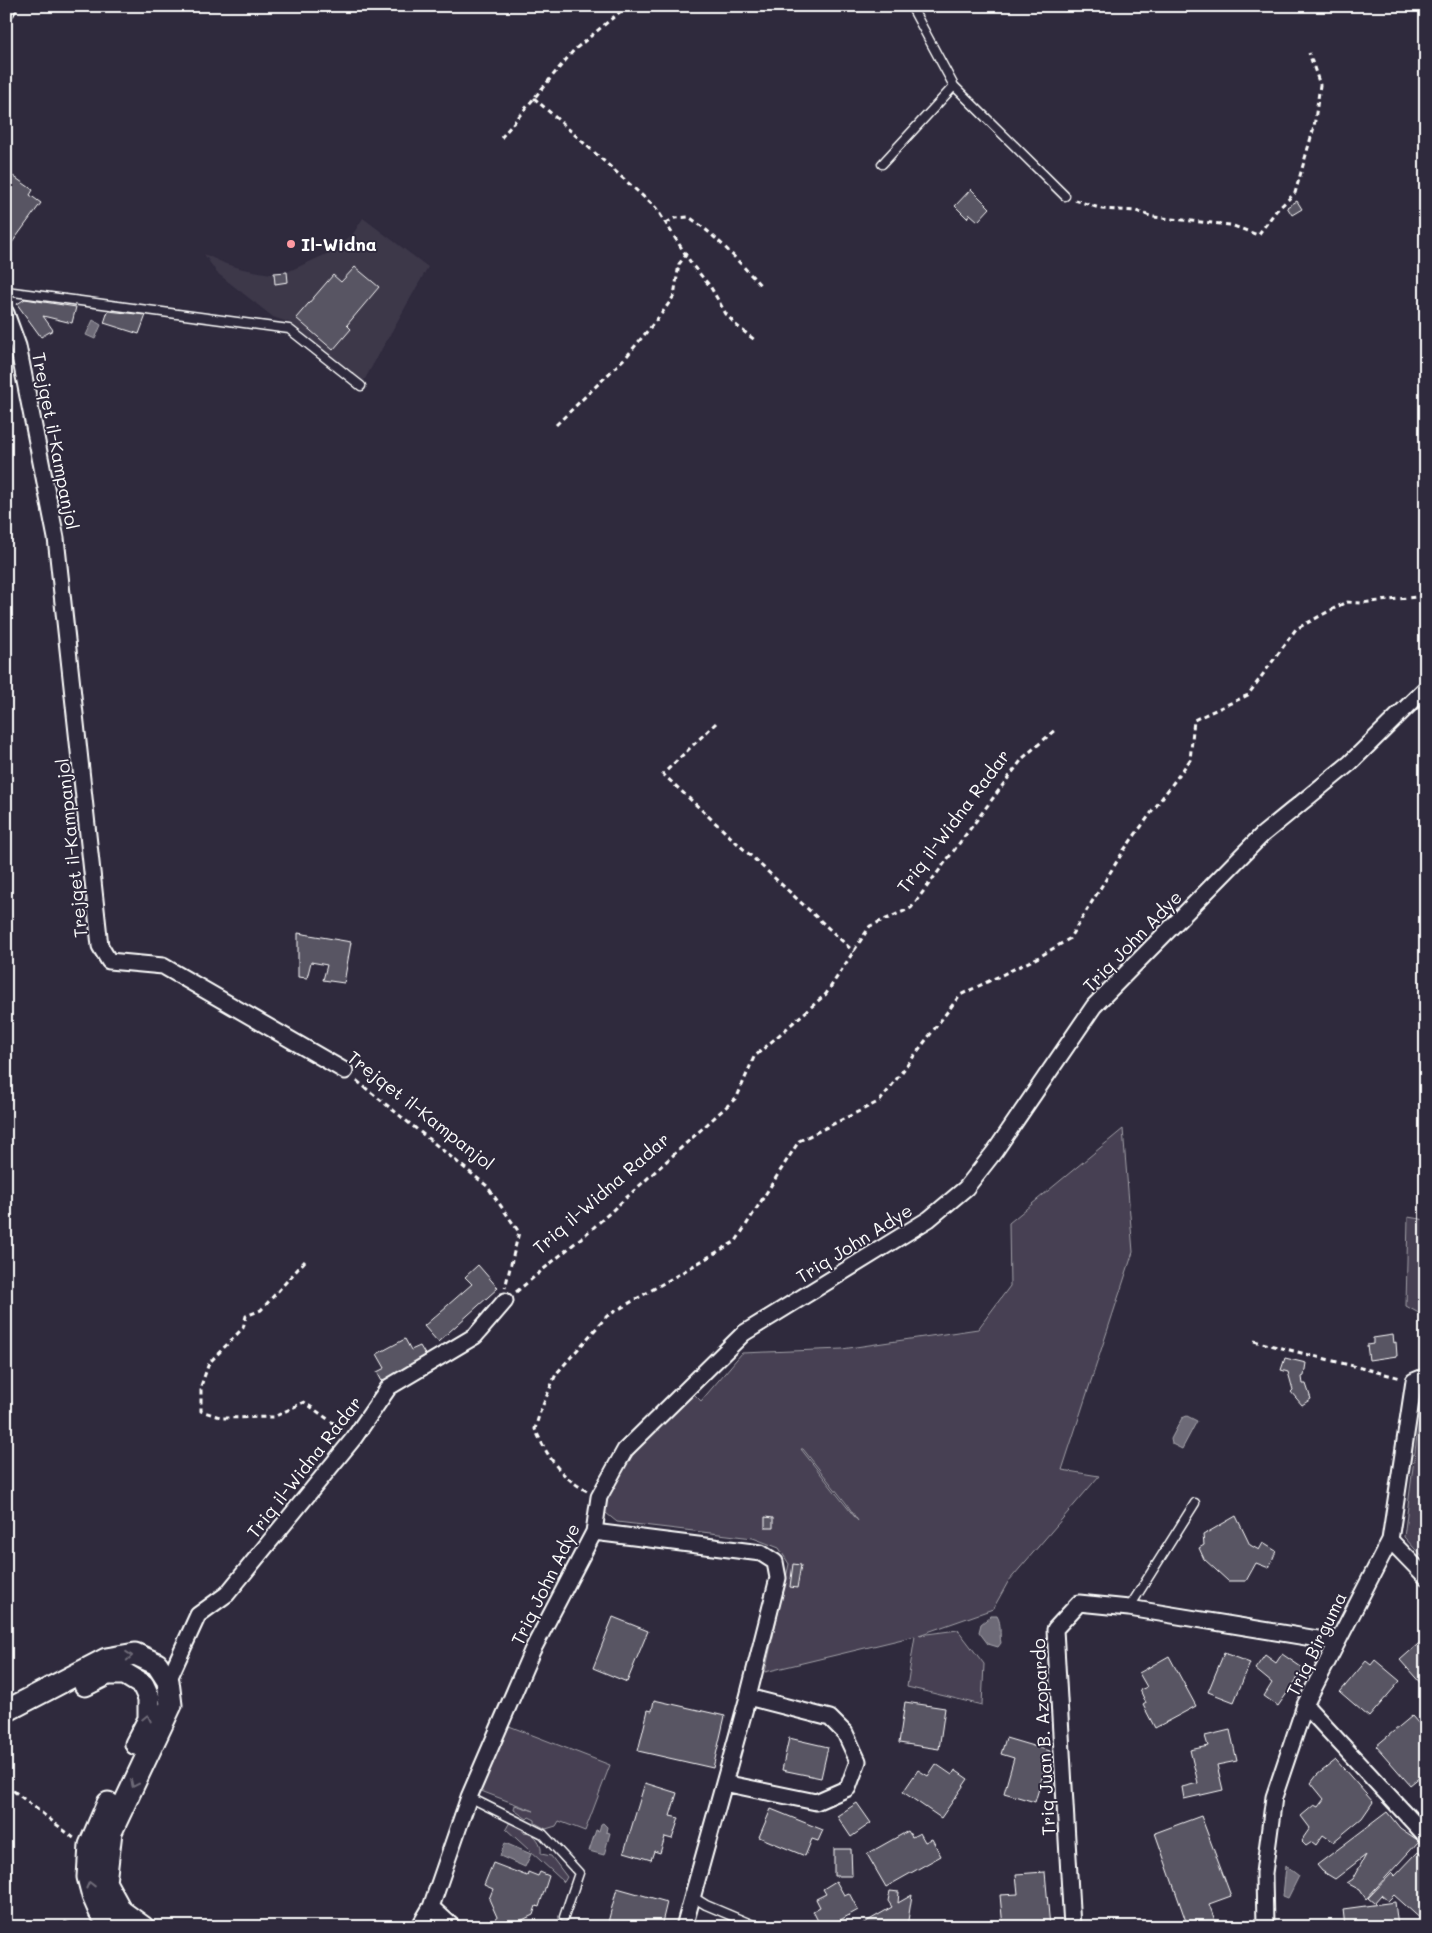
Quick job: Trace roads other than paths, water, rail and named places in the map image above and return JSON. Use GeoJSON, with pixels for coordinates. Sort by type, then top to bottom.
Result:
{"type":"FeatureCollection","features":[{"type":"Feature","properties":{"kind":"main road"},"geometry":{"type":"LineString","coordinates":[[6,1712],[106,1659],[135,1654],[157,1664],[168,1681],[171,1705],[111,1832],[105,1882],[121,1911],[139,1926],[143,1927]]}},
{"type":"Feature","properties":{"kind":"main road"},"geometry":{"type":"LineString","coordinates":[[6,1725],[107,1674],[125,1674],[143,1685],[149,1698],[148,1718],[90,1845],[88,1877],[92,1896],[100,1912],[114,1927]]}},
{"type":"Feature","properties":{"kind":"street"},"geometry":{"type":"LineString","coordinates":[[6,11],[9,6]]}},
{"type":"Feature","properties":{"kind":"street","name":"Trejqet il-Kampanjol"},"geometry":{"type":"LineString","coordinates":[[6,313],[18,346],[56,538],[100,946],[109,961],[163,966],[345,1071]]}},
{"type":"Feature","properties":{"kind":"street","name":"Triq John Adye"},"geometry":{"type":"LineString","coordinates":[[419,1927],[431,1907],[469,1797],[532,1651],[594,1532],[598,1497],[625,1450],[744,1333],[929,1219],[966,1188],[995,1151],[1094,1006],[1262,835],[1350,762],[1426,688]]}},
{"type":"Feature","properties":{"kind":"street","name":"Triq il-Widna Radar"},"geometry":{"type":"LineString","coordinates":[[168,1681],[198,1615],[227,1594],[354,1438],[389,1387],[475,1336],[505,1301]]}},
{"type":"Feature","properties":{"kind":"street","name":"Triq Birguma"},"geometry":{"type":"LineString","coordinates":[[1265,1927],[1264,1873],[1274,1797],[1305,1705],[1390,1540],[1420,1379]]}},
{"type":"Feature","properties":{"kind":"street"},"geometry":{"type":"LineString","coordinates":[[594,1532],[761,1554],[775,1562],[778,1578],[748,1697],[684,1927]]}},
{"type":"Feature","properties":{"kind":"street"},"geometry":{"type":"LineString","coordinates":[[1390,1540],[1426,1577]]}},
{"type":"Feature","properties":{"kind":"street","name":"Triq Juan B. Azopardo"},"geometry":{"type":"LineString","coordinates":[[1072,1927],[1055,1629],[1079,1603],[1129,1608],[1336,1642]]}},
{"type":"Feature","properties":{"kind":"street"},"geometry":{"type":"LineString","coordinates":[[724,1783],[816,1802],[848,1788],[858,1761],[845,1733],[830,1718],[748,1697]]}},
{"type":"Feature","properties":{"kind":"street"},"geometry":{"type":"LineString","coordinates":[[1305,1705],[1426,1836]]}},
{"type":"Feature","properties":{"kind":"street"},"geometry":{"type":"LineString","coordinates":[[431,1907],[435,1927]]}},
{"type":"Feature","properties":{"kind":"street"},"geometry":{"type":"LineString","coordinates":[[431,1907],[453,1927]]}},
{"type":"Feature","properties":{"kind":"lane"},"geometry":{"type":"LineString","coordinates":[[911,6],[954,86],[1065,196]]}},
{"type":"Feature","properties":{"kind":"lane"},"geometry":{"type":"LineString","coordinates":[[882,164],[954,86]]}},
{"type":"Feature","properties":{"kind":"lane"},"geometry":{"type":"LineString","coordinates":[[6,291],[290,329],[361,386]]}},
{"type":"Feature","properties":{"kind":"lane"},"geometry":{"type":"LineString","coordinates":[[1129,1608],[1195,1503]]}},
{"type":"Feature","properties":{"kind":"lane"},"geometry":{"type":"LineString","coordinates":[[469,1797],[543,1834],[579,1872],[564,1917]]}},
{"type":"Feature","properties":{"kind":"lane"},"geometry":{"type":"LineString","coordinates":[[693,1897],[706,1905],[758,1927]]}},
{"type":"Feature","properties":{"kind":"place","name":"Il-Widna"},"geometry":{"type":"Point","coordinates":[291,244]}}]}
